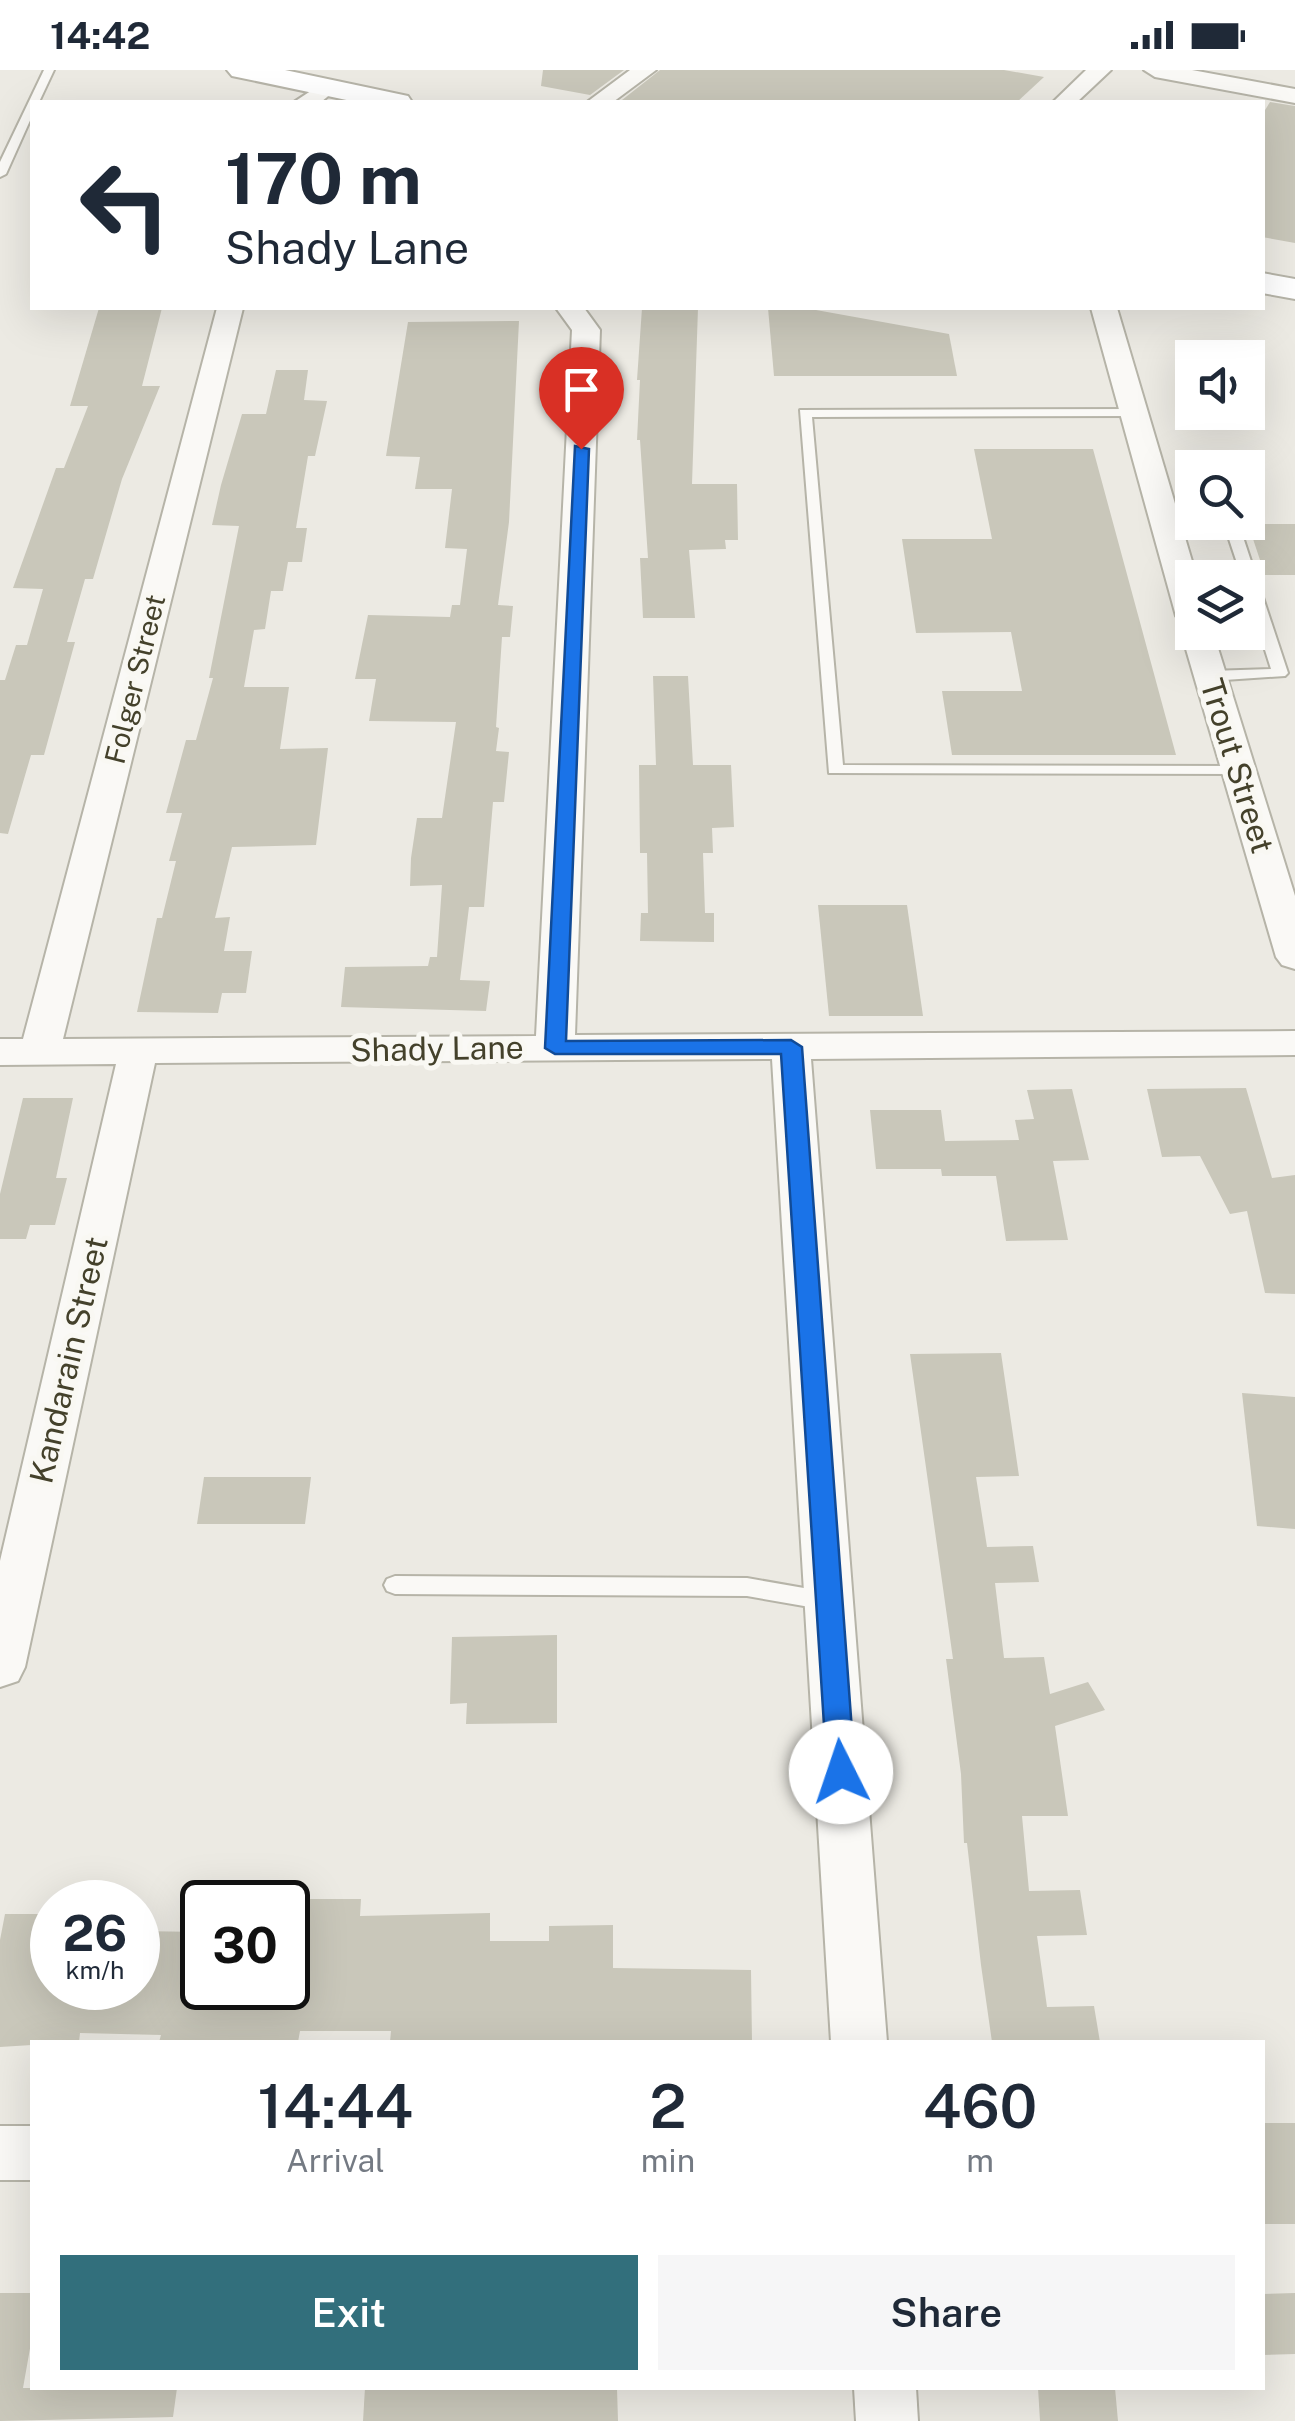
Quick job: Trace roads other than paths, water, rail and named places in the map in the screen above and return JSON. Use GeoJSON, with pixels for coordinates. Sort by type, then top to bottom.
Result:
{"type":"FeatureCollection","features":[{"type":"Feature","properties":{"kind":"main road"},"geometry":{"type":"LineString","coordinates":[[242,70],[316,95],[375,100]]}},
{"type":"Feature","properties":{"kind":"main road"},"geometry":{"type":"LineString","coordinates":[[1265,284],[1295,289]]}},
{"type":"Feature","properties":{"kind":"street"},"geometry":{"type":"LineString","coordinates":[[601,100],[645,70]]}},
{"type":"Feature","properties":{"kind":"street"},"geometry":{"type":"LineString","coordinates":[[1066,100],[1100,70]]}},
{"type":"Feature","properties":{"kind":"street"},"geometry":{"type":"LineString","coordinates":[[1155,70],[1295,96]]}},
{"type":"Feature","properties":{"kind":"street","name":"Folger Street"},"geometry":{"type":"LineString","coordinates":[[40,1052],[229,310]]}},
{"type":"Feature","properties":{"kind":"street"},"geometry":{"type":"LineString","coordinates":[[555,1048],[586,330],[582,318],[572,310]]}},
{"type":"Feature","properties":{"kind":"street"},"geometry":{"type":"LineString","coordinates":[[1105,310],[1134,412],[1175,509]]}},
{"type":"Feature","properties":{"kind":"street","name":"Trout Street"},"geometry":{"type":"LineString","coordinates":[[1202,650],[1295,957]]}},
{"type":"Feature","properties":{"kind":"street","name":"Shady Lane"},"geometry":{"type":"LineString","coordinates":[[0,1052],[1295,1043]]}},
{"type":"Feature","properties":{"kind":"street"},"geometry":{"type":"LineString","coordinates":[[791,1047],[859,2040]]}},
{"type":"Feature","properties":{"kind":"street","name":"Kandarain Street"},"geometry":{"type":"LineString","coordinates":[[0,1667],[138,1053]]}},
{"type":"Feature","properties":{"kind":"street"},"geometry":{"type":"LineString","coordinates":[[0,2154],[30,2153]]}},
{"type":"Feature","properties":{"kind":"street"},"geometry":{"type":"LineString","coordinates":[[884,2390],[887,2421]]}},
{"type":"Feature","properties":{"kind":"lane"},"geometry":{"type":"LineString","coordinates":[[35,100],[49,70]]}},
{"type":"Feature","properties":{"kind":"lane"},"geometry":{"type":"LineString","coordinates":[[0,174],[30,110]]}},
{"type":"Feature","properties":{"kind":"lane"},"geometry":{"type":"LineString","coordinates":[[1134,412],[806,413],[835,770],[1238,772]]}},
{"type":"Feature","properties":{"kind":"lane"},"geometry":{"type":"LineString","coordinates":[[1210,676],[1280,673],[1237,540]]}},
{"type":"Feature","properties":{"kind":"lane"},"geometry":{"type":"LineString","coordinates":[[394,1585],[746,1587],[829,1601]]}}]}
